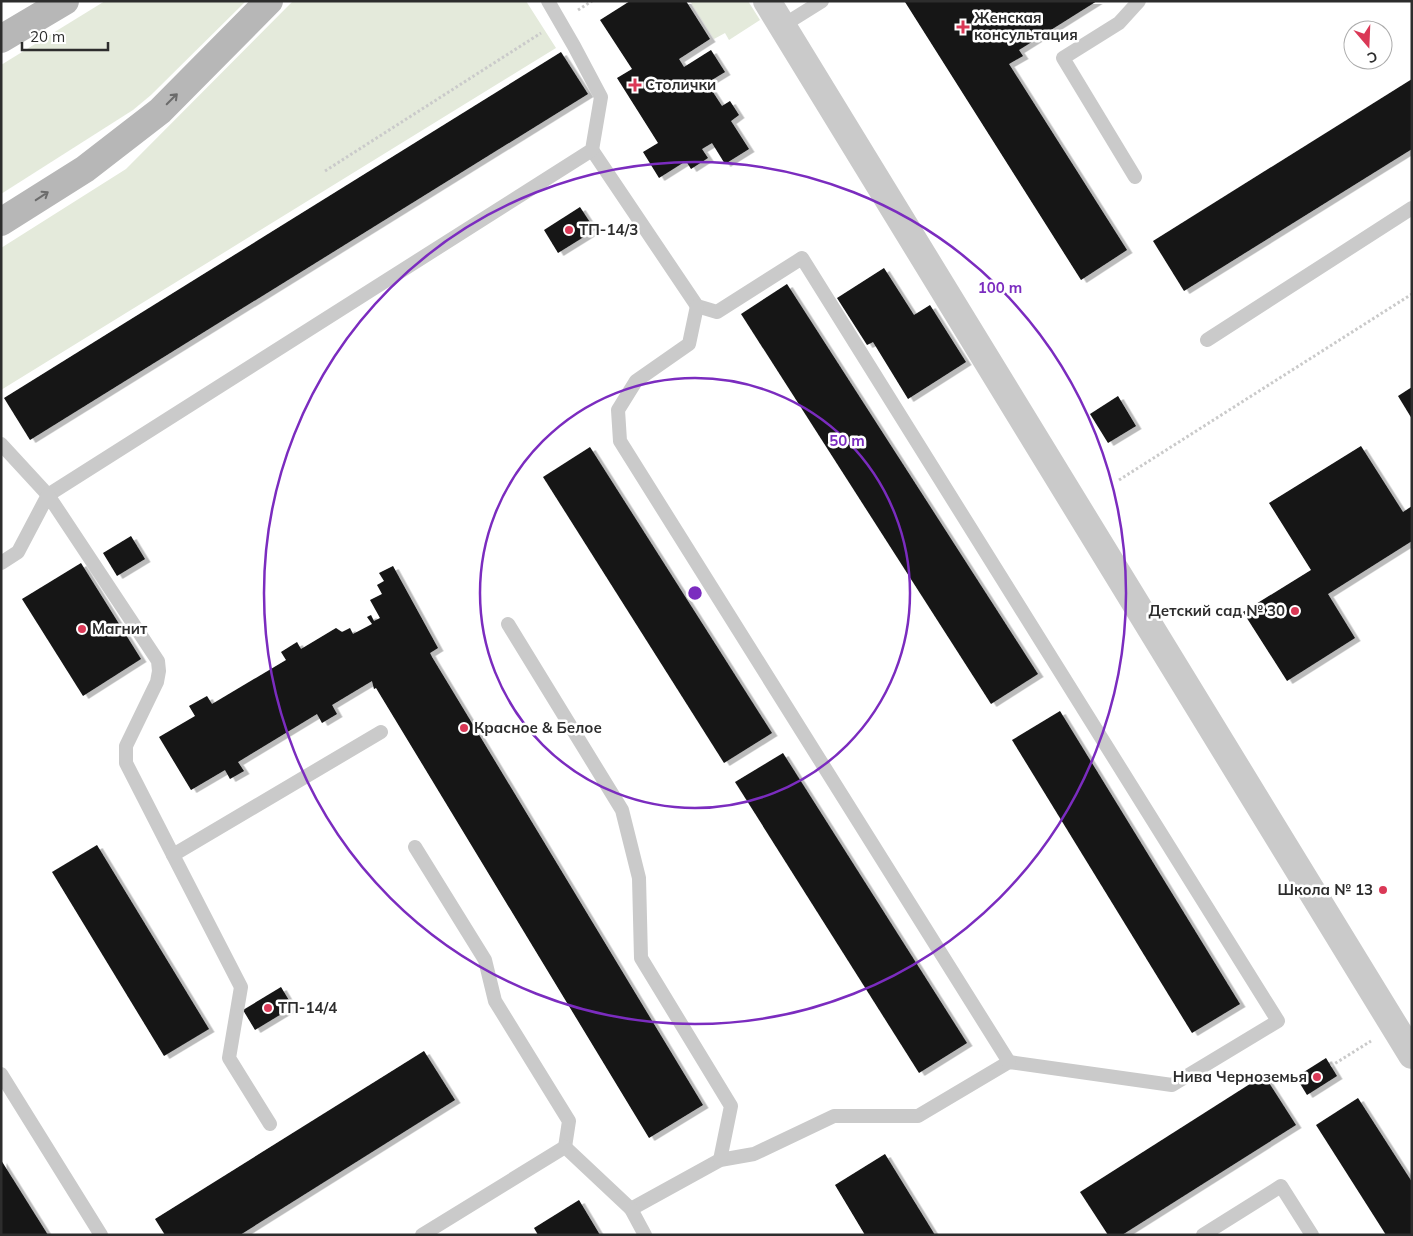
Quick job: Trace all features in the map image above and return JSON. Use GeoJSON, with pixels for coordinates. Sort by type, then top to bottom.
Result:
{"type":"FeatureCollection","features":[{"type":"Feature","properties":{"kind":"main road"},"geometry":{"type":"LineString","coordinates":[[1,39],[65,1]]}},
{"type":"Feature","properties":{"kind":"main road"},"geometry":{"type":"LineString","coordinates":[[1,222],[85,169],[160,112],[269,1]]}},
{"type":"Feature","properties":{"kind":"street"},"geometry":{"type":"LineString","coordinates":[[767,1],[1412,1055]]}},
{"type":"Feature","properties":{"kind":"lane"},"geometry":{"type":"LineString","coordinates":[[548,1],[601,98],[592,150],[697,306],[717,312],[802,258],[1278,1021],[1172,1085],[1009,1062],[918,1116],[834,1116],[754,1154],[720,1160],[631,1209]]}},
{"type":"Feature","properties":{"kind":"lane"},"geometry":{"type":"LineString","coordinates":[[782,26],[822,1]]}},
{"type":"Feature","properties":{"kind":"lane"},"geometry":{"type":"LineString","coordinates":[[1135,177],[1063,58],[1119,23],[1139,1]]}},
{"type":"Feature","properties":{"kind":"lane"},"geometry":{"type":"LineString","coordinates":[[1,563],[18,552],[48,495],[592,150]]}},
{"type":"Feature","properties":{"kind":"lane"},"geometry":{"type":"LineString","coordinates":[[1207,340],[1412,208]]}},
{"type":"Feature","properties":{"kind":"lane"},"geometry":{"type":"LineString","coordinates":[[697,306],[689,344],[636,381],[618,410],[620,441],[1009,1062]]}},
{"type":"Feature","properties":{"kind":"lane"},"geometry":{"type":"LineString","coordinates":[[1,444],[48,495],[158,661],[157,682],[126,746],[124,753],[126,763],[241,987],[229,1058],[270,1124]]}},
{"type":"Feature","properties":{"kind":"lane"},"geometry":{"type":"LineString","coordinates":[[508,624],[622,810],[639,878],[641,958],[731,1106],[720,1160]]}},
{"type":"Feature","properties":{"kind":"lane"},"geometry":{"type":"LineString","coordinates":[[173,855],[382,732]]}},
{"type":"Feature","properties":{"kind":"lane"},"geometry":{"type":"LineString","coordinates":[[416,847],[485,960],[495,1001],[569,1121],[565,1147],[422,1235]]}},
{"type":"Feature","properties":{"kind":"lane"},"geometry":{"type":"LineString","coordinates":[[1,1074],[101,1235]]}},
{"type":"Feature","properties":{"kind":"lane"},"geometry":{"type":"LineString","coordinates":[[565,1147],[631,1209],[645,1235]]}},
{"type":"Feature","properties":{"kind":"lane"},"geometry":{"type":"LineString","coordinates":[[1203,1235],[1280,1186],[1312,1235]]}},
{"type":"Feature","properties":{"kind":"path"},"geometry":{"type":"LineString","coordinates":[[325,171],[592,1]]}},
{"type":"Feature","properties":{"kind":"path"},"geometry":{"type":"LineString","coordinates":[[1119,480],[1412,294]]}},
{"type":"Feature","properties":{"kind":"path"},"geometry":{"type":"LineString","coordinates":[[1331,1066],[1394,1026]]}},
{"type":"Feature","properties":{"kind":"green space"},"geometry":{"type":"Polygon","coordinates":[[[105,1],[246,1],[151,95],[133,110],[1,194],[1,65],[105,1]]]}},
{"type":"Feature","properties":{"kind":"green space"},"geometry":{"type":"Polygon","coordinates":[[[293,1],[526,1],[556,48],[1,390],[1,248],[126,169],[293,1]]]}},
{"type":"Feature","properties":{"kind":"green space"},"geometry":{"type":"Polygon","coordinates":[[[690,1],[748,1],[760,20],[729,40],[725,33],[714,39],[690,1]]]}},
{"type":"Feature","properties":{"kind":"building"},"geometry":{"type":"Polygon","coordinates":[[[630,1],[686,1],[710,39],[679,59],[684,67],[711,50],[725,72],[707,83],[722,106],[730,101],[739,115],[731,121],[749,149],[725,164],[712,143],[702,149],[708,158],[691,169],[686,161],[659,178],[643,152],[658,143],[617,78],[632,69],[600,20],[630,1]]]}},
{"type":"Feature","properties":{"kind":"building"},"geometry":{"type":"Polygon","coordinates":[[[1097,1],[1019,50],[1023,56],[1009,64],[1127,250],[1081,280],[905,2],[1097,1]]]}},
{"type":"Feature","properties":{"kind":"building"},"geometry":{"type":"Polygon","coordinates":[[[561,52],[588,94],[30,440],[4,398],[561,52]]]}},
{"type":"Feature","properties":{"kind":"building"},"geometry":{"type":"Polygon","coordinates":[[[1412,79],[1412,149],[1184,291],[1153,241],[1412,79]]]}},
{"type":"Feature","properties":{"kind":"building","name":"ТП-14/3"},"geometry":{"type":"Polygon","coordinates":[[[580,207],[595,230],[558,253],[544,230],[580,207]]]}},
{"type":"Feature","properties":{"kind":"building"},"geometry":{"type":"Polygon","coordinates":[[[884,268],[914,315],[930,305],[966,362],[908,399],[873,342],[867,345],[837,298],[884,268]]]}},
{"type":"Feature","properties":{"kind":"building"},"geometry":{"type":"Polygon","coordinates":[[[787,284],[1038,674],[991,704],[741,314],[787,284]]]}},
{"type":"Feature","properties":{"kind":"building"},"geometry":{"type":"Polygon","coordinates":[[[1412,387],[1412,419],[1398,396],[1412,387]]]}},
{"type":"Feature","properties":{"kind":"building"},"geometry":{"type":"Polygon","coordinates":[[[1118,396],[1136,426],[1108,443],[1090,414],[1118,396]]]}},
{"type":"Feature","properties":{"kind":"building"},"geometry":{"type":"Polygon","coordinates":[[[1361,446],[1403,512],[1412,506],[1412,541],[1328,594],[1355,638],[1287,681],[1243,612],[1311,570],[1269,503],[1361,446]]]}},
{"type":"Feature","properties":{"kind":"building"},"geometry":{"type":"Polygon","coordinates":[[[590,447],[772,733],[724,763],[543,477],[590,447]]]}},
{"type":"Feature","properties":{"kind":"building"},"geometry":{"type":"Polygon","coordinates":[[[131,536],[145,559],[117,576],[103,553],[131,536]]]}},
{"type":"Feature","properties":{"kind":"building","name":"Магнит"},"geometry":{"type":"Polygon","coordinates":[[[81,563],[141,659],[83,696],[22,599],[81,563]]]}},
{"type":"Feature","properties":{"kind":"building"},"geometry":{"type":"Polygon","coordinates":[[[393,566],[438,648],[430,653],[432,657],[703,1105],[649,1138],[376,688],[374,689],[372,681],[332,705],[337,714],[322,723],[317,714],[238,762],[244,771],[230,779],[225,770],[191,790],[159,737],[195,716],[189,706],[207,696],[212,704],[286,660],[281,652],[297,642],[301,649],[336,628],[342,632],[350,628],[353,634],[372,624],[367,617],[371,615],[374,621],[380,618],[370,600],[382,594],[377,585],[384,581],[379,573],[393,566]]]}},
{"type":"Feature","properties":{"kind":"building"},"geometry":{"type":"Polygon","coordinates":[[[1060,711],[1240,1004],[1192,1033],[1012,740],[1060,711]]]}},
{"type":"Feature","properties":{"kind":"building"},"geometry":{"type":"Polygon","coordinates":[[[783,753],[967,1043],[919,1073],[735,782],[783,753]]]}},
{"type":"Feature","properties":{"kind":"building"},"geometry":{"type":"Polygon","coordinates":[[[97,845],[209,1029],[164,1056],[52,872],[97,845]]]}},
{"type":"Feature","properties":{"kind":"building","name":"ТП-14/4"},"geometry":{"type":"Polygon","coordinates":[[[281,987],[293,1007],[255,1030],[243,1010],[281,987]]]}},
{"type":"Feature","properties":{"kind":"building"},"geometry":{"type":"Polygon","coordinates":[[[424,1051],[455,1100],[240,1235],[165,1235],[155,1219],[424,1051]]]}},
{"type":"Feature","properties":{"kind":"building","name":"Нива Черноземья"},"geometry":{"type":"Polygon","coordinates":[[[1326,1058],[1337,1076],[1307,1095],[1296,1077],[1326,1058]]]}},
{"type":"Feature","properties":{"kind":"building"},"geometry":{"type":"Polygon","coordinates":[[[1264,1075],[1296,1125],[1122,1235],[1108,1235],[1080,1192],[1264,1075]]]}},
{"type":"Feature","properties":{"kind":"building"},"geometry":{"type":"Polygon","coordinates":[[[1358,1098],[1412,1182],[1412,1235],[1386,1235],[1316,1125],[1358,1098]]]}},
{"type":"Feature","properties":{"kind":"building"},"geometry":{"type":"Polygon","coordinates":[[[885,1154],[935,1235],[865,1235],[835,1185],[885,1154]]]}},
{"type":"Feature","properties":{"kind":"building"},"geometry":{"type":"Polygon","coordinates":[[[1,1160],[48,1235],[1,1235],[1,1160]]]}},
{"type":"Feature","properties":{"kind":"building"},"geometry":{"type":"Polygon","coordinates":[[[579,1200],[600,1235],[538,1235],[534,1228],[579,1200]]]}},
{"type":"Feature","properties":{"kind":"place","name":"Женская консультация"},"geometry":{"type":"Point","coordinates":[963,27]}},
{"type":"Feature","properties":{"kind":"place","name":"Столички"},"geometry":{"type":"Point","coordinates":[635,85]}},
{"type":"Feature","properties":{"kind":"place","name":"ТП-14/3"},"geometry":{"type":"Point","coordinates":[569,230]}},
{"type":"Feature","properties":{"kind":"place","name":"Детский сад № 30"},"geometry":{"type":"Point","coordinates":[1295,611]}},
{"type":"Feature","properties":{"kind":"place","name":"Магнит"},"geometry":{"type":"Point","coordinates":[82,629]}},
{"type":"Feature","properties":{"kind":"place","name":"Красное & Белое"},"geometry":{"type":"Point","coordinates":[464,728]}},
{"type":"Feature","properties":{"kind":"place","name":"Школа № 13"},"geometry":{"type":"Point","coordinates":[1383,890]}},
{"type":"Feature","properties":{"kind":"place","name":"ТП-14/4"},"geometry":{"type":"Point","coordinates":[268,1008]}},
{"type":"Feature","properties":{"kind":"place","name":"Нива Черноземья"},"geometry":{"type":"Point","coordinates":[1317,1077]}}]}
